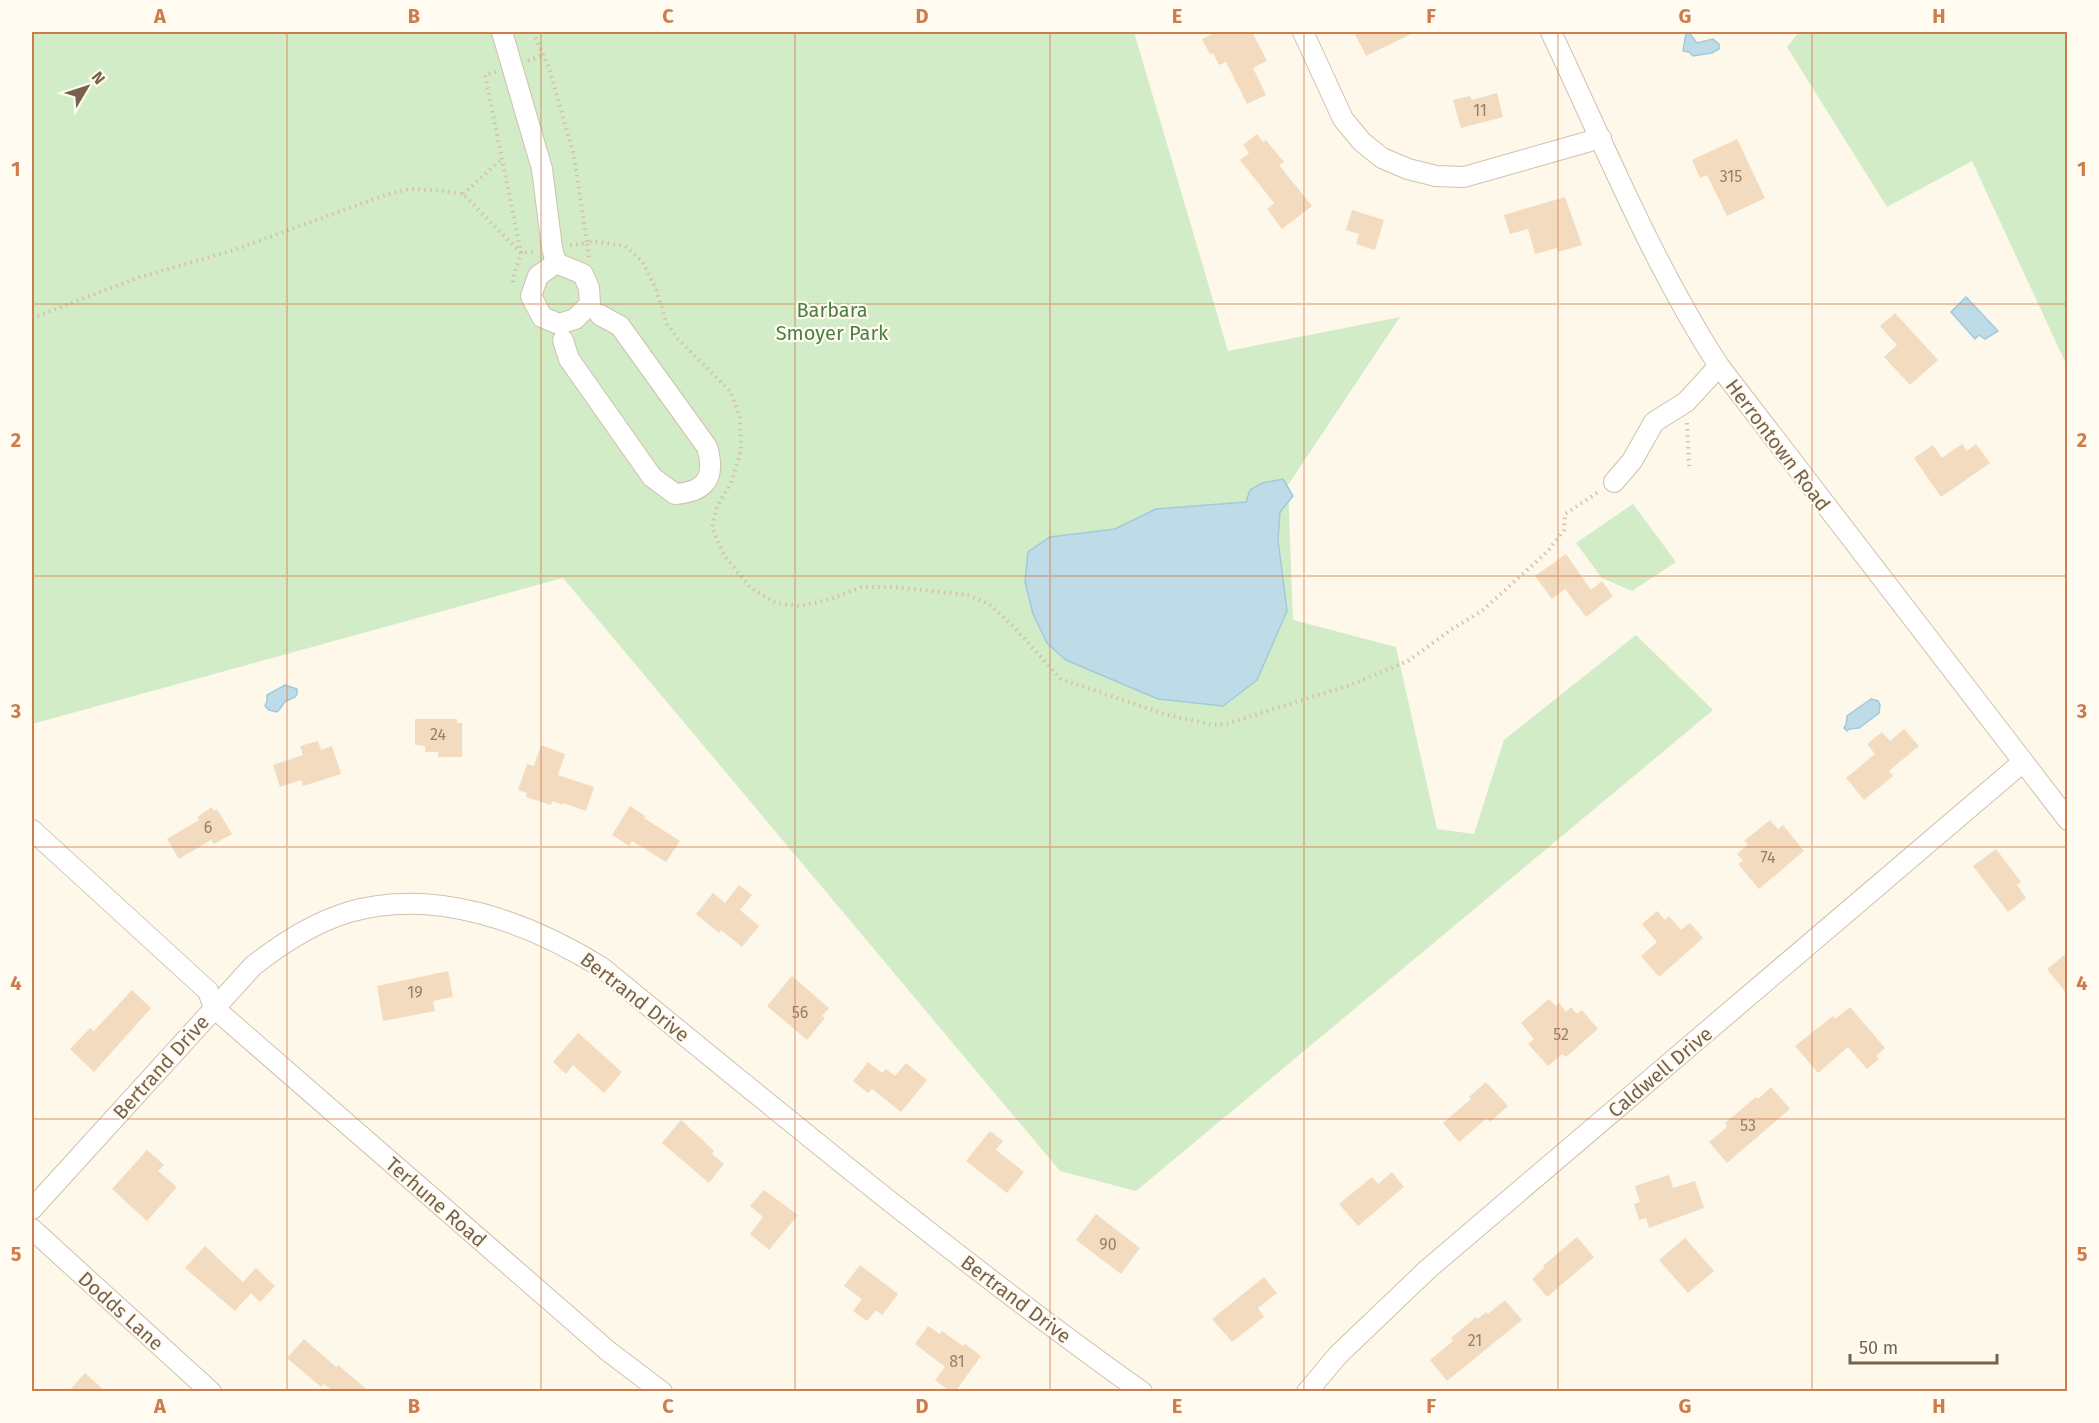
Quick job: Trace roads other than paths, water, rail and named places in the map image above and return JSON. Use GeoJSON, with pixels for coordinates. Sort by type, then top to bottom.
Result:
{"type":"FeatureCollection","features":[{"type":"Feature","properties":{"kind":"street"},"geometry":{"type":"LineString","coordinates":[[502,32],[542,169],[554,256]]}},
{"type":"Feature","properties":{"kind":"street"},"geometry":{"type":"LineString","coordinates":[[1303,32],[1343,119],[1362,142],[1382,158],[1408,169],[1436,176],[1464,177],[1601,138]]}},
{"type":"Feature","properties":{"kind":"street","name":"Herrontown Road"},"geometry":{"type":"LineString","coordinates":[[1551,32],[1664,272],[1719,366],[2067,820]]}},
{"type":"Feature","properties":{"kind":"street"},"geometry":{"type":"LineString","coordinates":[[563,340],[569,359],[652,477],[675,494],[692,493],[707,480],[711,462],[707,447],[620,326],[600,315]]}},
{"type":"Feature","properties":{"kind":"street"},"geometry":{"type":"LineString","coordinates":[[1614,482],[1632,461],[1654,422],[1686,402],[1719,366]]}},
{"type":"Feature","properties":{"kind":"street","name":"Caldwell Drive"},"geometry":{"type":"LineString","coordinates":[[1307,1392],[1338,1355],[1428,1269],[2023,762]]}},
{"type":"Feature","properties":{"kind":"street","name":"Terhune Road"},"geometry":{"type":"LineString","coordinates":[[32,830],[208,991],[214,1008],[608,1350],[662,1392]]}},
{"type":"Feature","properties":{"kind":"street","name":"Bertrand Drive"},"geometry":{"type":"LineString","coordinates":[[32,1209],[253,966],[283,942],[321,922],[376,906],[408,903],[453,908],[495,917],[530,929],[570,948],[601,968],[924,1229],[1142,1392]]}},
{"type":"Feature","properties":{"kind":"street","name":"Dodds Lane"},"geometry":{"type":"LineString","coordinates":[[32,1229],[211,1392]]}},
{"type":"Feature","properties":{"kind":"water"},"geometry":{"type":"Polygon","coordinates":[[[1686,33],[1690,34],[1697,43],[1713,39],[1719,44],[1719,49],[1712,53],[1693,56],[1683,51],[1686,33]]]}},
{"type":"Feature","properties":{"kind":"water"},"geometry":{"type":"Polygon","coordinates":[[[1966,297],[1998,331],[1985,339],[1979,335],[1975,339],[1951,312],[1966,297]]]}},
{"type":"Feature","properties":{"kind":"water"},"geometry":{"type":"Polygon","coordinates":[[[1283,479],[1293,496],[1280,512],[1278,540],[1287,611],[1257,680],[1223,706],[1158,699],[1066,660],[1047,643],[1033,614],[1025,582],[1028,552],[1050,537],[1115,529],[1156,509],[1246,502],[1250,490],[1262,483],[1283,479]]]}},
{"type":"Feature","properties":{"kind":"water"},"geometry":{"type":"Polygon","coordinates":[[[285,685],[297,689],[296,696],[286,701],[277,712],[269,710],[265,706],[267,695],[285,685]]]}},
{"type":"Feature","properties":{"kind":"water"},"geometry":{"type":"Polygon","coordinates":[[[1871,699],[1878,701],[1879,713],[1859,728],[1847,731],[1844,728],[1847,716],[1871,699]]]}},
{"type":"Feature","properties":{"kind":"park label","name":"Barbara Smoyer Park"},"geometry":{"type":"Point","coordinates":[832,322]}}]}
